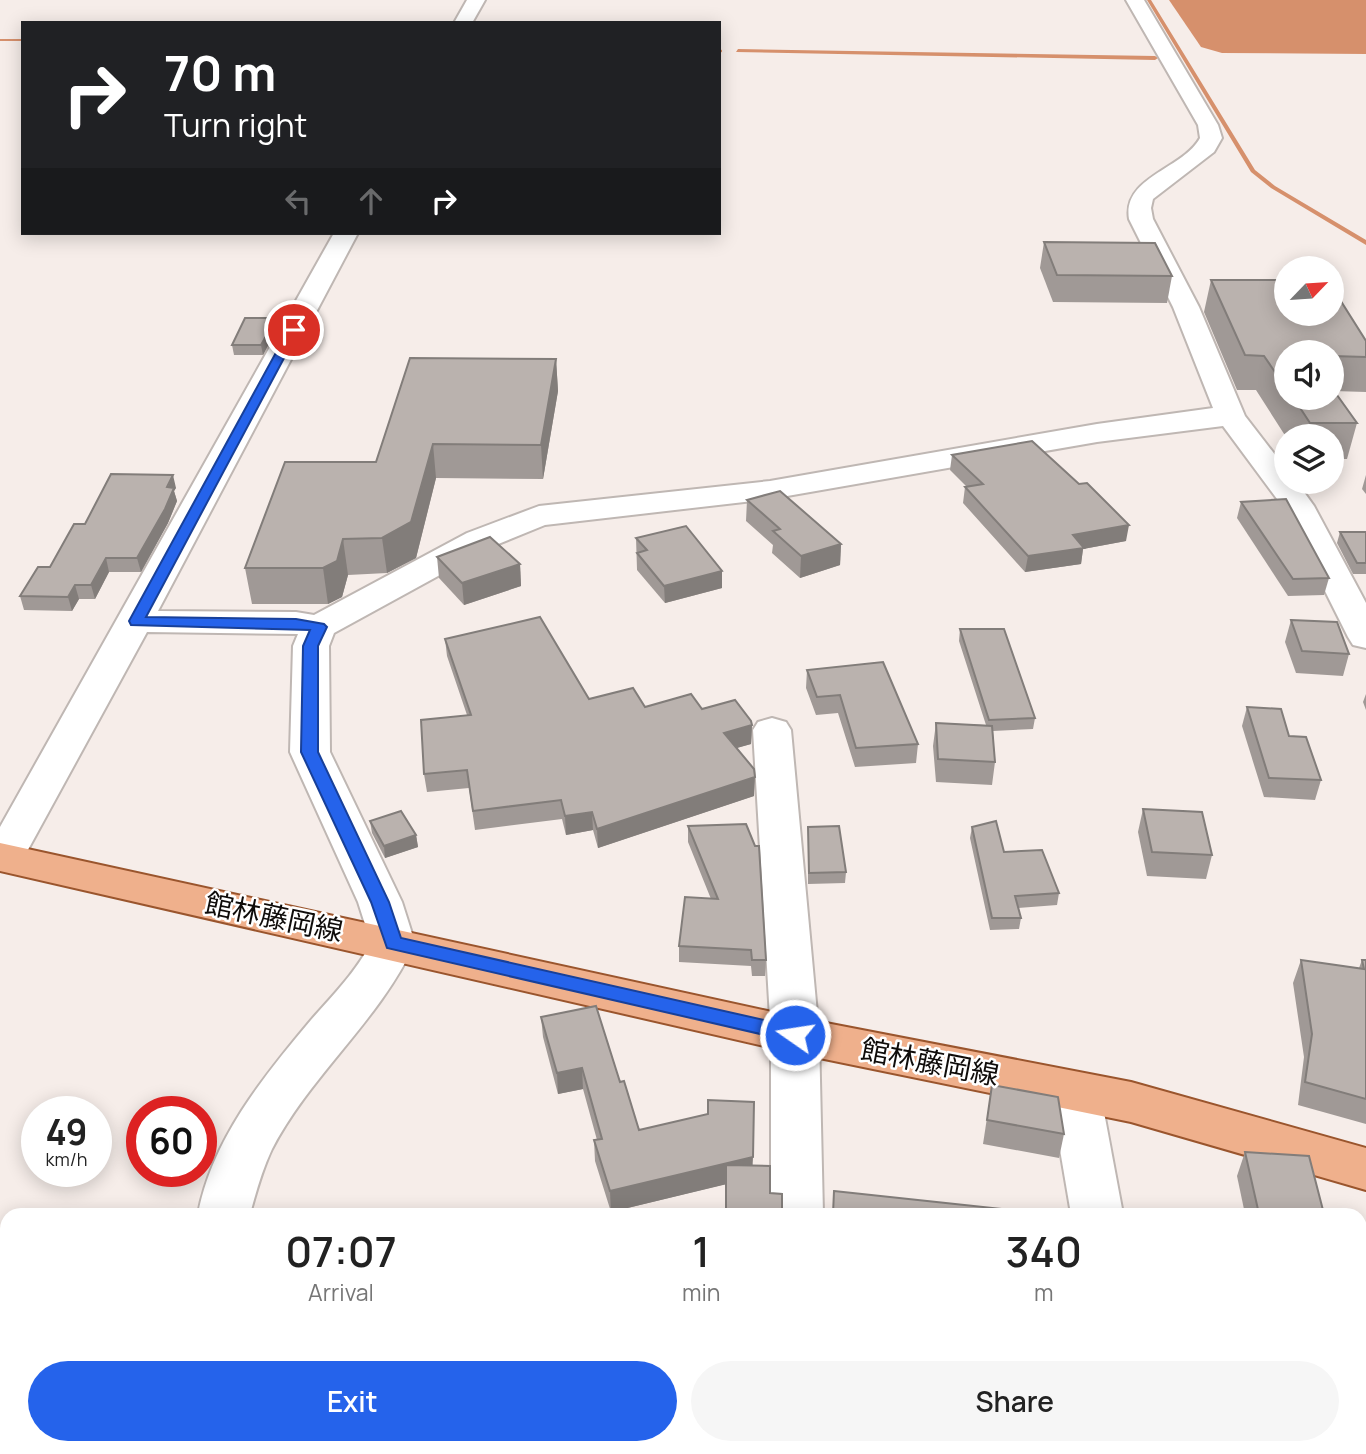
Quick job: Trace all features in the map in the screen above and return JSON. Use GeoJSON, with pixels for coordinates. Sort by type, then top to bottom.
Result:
{"type":"FeatureCollection","features":[{"type":"Feature","properties":{"kind":"main road","name":"館林藤岡線"},"geometry":{"type":"LineString","coordinates":[[2,857],[795,1035],[1157,1109],[1366,1169]]}},
{"type":"Feature","properties":{"kind":"street"},"geometry":{"type":"LineString","coordinates":[[464,21],[476,0]]}},
{"type":"Feature","properties":{"kind":"street"},"geometry":{"type":"LineString","coordinates":[[1135,0],[1211,132],[1206,147],[1143,196],[1139,208],[1142,219],[1186,307],[1231,417],[1298,506],[1366,637]]}},
{"type":"Feature","properties":{"kind":"street"},"geometry":{"type":"LineString","coordinates":[[2,857],[136,621],[345,235]]}},
{"type":"Feature","properties":{"kind":"street"},"geometry":{"type":"LineString","coordinates":[[136,621],[296,623],[319,627],[479,540],[539,516],[770,490],[1097,433],[1211,417],[1231,417]]}},
{"type":"Feature","properties":{"kind":"street"},"geometry":{"type":"LineString","coordinates":[[226,1208],[230,1183],[275,1097],[382,970],[393,943],[380,902],[310,752],[311,646],[319,627]]}},
{"type":"Feature","properties":{"kind":"street"},"geometry":{"type":"LineString","coordinates":[[772,730],[795,1035],[797,1208]]}},
{"type":"Feature","properties":{"kind":"street"},"geometry":{"type":"LineString","coordinates":[[1075,1091],[1096,1208]]}},
{"type":"Feature","properties":{"kind":"shaded area"},"geometry":{"type":"Polygon","coordinates":[[[1169,0],[1366,0],[1366,54],[1222,53],[1201,47],[1169,0]]]}},
{"type":"Feature","properties":{"kind":"building"},"geometry":{"type":"Polygon","coordinates":[[[1044,242],[1155,243],[1172,276],[1057,275],[1044,242]]]}},
{"type":"Feature","properties":{"kind":"building"},"geometry":{"type":"Polygon","coordinates":[[[1211,280],[1274,280],[1274,326],[1344,326],[1344,306],[1366,341],[1366,357],[1344,356],[1344,340],[1274,340],[1274,371],[1264,356],[1245,355],[1211,280]]]}},
{"type":"Feature","properties":{"kind":"building"},"geometry":{"type":"Polygon","coordinates":[[[245,318],[276,318],[261,345],[232,345],[245,318]]]}},
{"type":"Feature","properties":{"kind":"building"},"geometry":{"type":"Polygon","coordinates":[[[410,358],[556,359],[541,445],[433,444],[411,522],[382,538],[343,539],[337,561],[323,568],[245,568],[285,462],[376,462],[410,358]]]}},
{"type":"Feature","properties":{"kind":"building"},"geometry":{"type":"Polygon","coordinates":[[[1344,405],[1357,423],[1310,423],[1302,410],[1344,410],[1344,405]]]}},
{"type":"Feature","properties":{"kind":"building"},"geometry":{"type":"Polygon","coordinates":[[[1032,441],[1079,484],[1087,483],[1129,525],[1073,535],[1084,548],[1028,556],[965,487],[983,484],[952,455],[1032,441]]]}},
{"type":"Feature","properties":{"kind":"building"},"geometry":{"type":"Polygon","coordinates":[[[111,474],[173,475],[167,487],[174,488],[165,509],[137,558],[106,558],[91,585],[75,585],[68,597],[20,596],[38,567],[50,567],[74,524],[85,524],[111,474]]]}},
{"type":"Feature","properties":{"kind":"building"},"geometry":{"type":"Polygon","coordinates":[[[780,491],[841,544],[801,556],[773,531],[780,529],[747,500],[780,491]]]}},
{"type":"Feature","properties":{"kind":"building"},"geometry":{"type":"Polygon","coordinates":[[[1286,499],[1329,578],[1293,579],[1241,502],[1286,499]]]}},
{"type":"Feature","properties":{"kind":"building"},"geometry":{"type":"Polygon","coordinates":[[[686,526],[722,571],[664,586],[637,553],[647,550],[636,538],[686,526]]]}},
{"type":"Feature","properties":{"kind":"building"},"geometry":{"type":"Polygon","coordinates":[[[1340,532],[1366,532],[1366,563],[1357,563],[1340,532]]]}},
{"type":"Feature","properties":{"kind":"building"},"geometry":{"type":"Polygon","coordinates":[[[490,537],[520,564],[462,583],[437,557],[490,537]]]}},
{"type":"Feature","properties":{"kind":"building"},"geometry":{"type":"Polygon","coordinates":[[[540,617],[589,699],[633,688],[645,707],[691,694],[702,709],[735,700],[752,725],[724,733],[754,769],[755,777],[597,829],[592,812],[565,816],[561,800],[473,811],[467,770],[424,774],[421,720],[471,715],[445,639],[540,617]]]}},
{"type":"Feature","properties":{"kind":"building"},"geometry":{"type":"Polygon","coordinates":[[[1291,620],[1337,622],[1349,654],[1302,651],[1291,620]]]}},
{"type":"Feature","properties":{"kind":"building"},"geometry":{"type":"Polygon","coordinates":[[[960,629],[1004,629],[1035,718],[989,720],[960,629]]]}},
{"type":"Feature","properties":{"kind":"building"},"geometry":{"type":"Polygon","coordinates":[[[883,662],[918,744],[856,748],[840,695],[817,697],[807,670],[883,662]]]}},
{"type":"Feature","properties":{"kind":"building"},"geometry":{"type":"Polygon","coordinates":[[[1247,707],[1281,709],[1289,736],[1306,737],[1321,780],[1269,778],[1247,707]]]}},
{"type":"Feature","properties":{"kind":"building"},"geometry":{"type":"Polygon","coordinates":[[[936,723],[992,726],[995,762],[938,759],[936,723]]]}},
{"type":"Feature","properties":{"kind":"building"},"geometry":{"type":"Polygon","coordinates":[[[1143,809],[1202,812],[1212,855],[1152,852],[1143,809]]]}},
{"type":"Feature","properties":{"kind":"building"},"geometry":{"type":"Polygon","coordinates":[[[401,811],[416,835],[384,846],[370,821],[401,811]]]}},
{"type":"Feature","properties":{"kind":"building"},"geometry":{"type":"Polygon","coordinates":[[[996,821],[1004,852],[1042,850],[1059,893],[1015,896],[1021,918],[992,918],[972,827],[996,821]]]}},
{"type":"Feature","properties":{"kind":"building"},"geometry":{"type":"Polygon","coordinates":[[[746,824],[755,846],[759,846],[766,960],[752,960],[751,950],[679,946],[685,897],[718,899],[688,826],[746,824]]]}},
{"type":"Feature","properties":{"kind":"building"},"geometry":{"type":"Polygon","coordinates":[[[839,826],[846,872],[809,873],[808,827],[839,826]]]}},
{"type":"Feature","properties":{"kind":"building"},"geometry":{"type":"Polygon","coordinates":[[[1301,960],[1364,969],[1362,960],[1366,960],[1366,1099],[1305,1082],[1312,1034],[1301,960]]]}},
{"type":"Feature","properties":{"kind":"building"},"geometry":{"type":"Polygon","coordinates":[[[596,1006],[620,1082],[624,1081],[639,1130],[708,1114],[708,1100],[754,1102],[753,1157],[610,1191],[594,1140],[602,1139],[582,1068],[557,1073],[541,1017],[596,1006]]]}},
{"type":"Feature","properties":{"kind":"building"},"geometry":{"type":"Polygon","coordinates":[[[992,1085],[1058,1097],[1064,1134],[987,1120],[992,1085]]]}},
{"type":"Feature","properties":{"kind":"building"},"geometry":{"type":"Polygon","coordinates":[[[1245,1152],[1309,1156],[1322,1208],[1258,1208],[1245,1152]]]}},
{"type":"Feature","properties":{"kind":"building"},"geometry":{"type":"Polygon","coordinates":[[[726,1165],[770,1166],[770,1193],[782,1194],[782,1208],[726,1208],[726,1165]]]}},
{"type":"Feature","properties":{"kind":"building"},"geometry":{"type":"Polygon","coordinates":[[[834,1191],[993,1208],[833,1208],[834,1191]]]}},
{"type":"Feature","properties":{"kind":"waterway"},"geometry":{"type":"LineString","coordinates":[[1149,0],[1253,171],[1273,187],[1366,243]]}},
{"type":"Feature","properties":{"kind":"waterway"},"geometry":{"type":"LineString","coordinates":[[0,40],[21,40]]}},
{"type":"Feature","properties":{"kind":"waterway"},"geometry":{"type":"LineString","coordinates":[[738,51],[1155,58]]}},
{"type":"Feature","properties":{"kind":"route"},"geometry":{"type":"LineString","coordinates":[[294,330],[136,621],[296,623],[319,627],[311,646],[308,734],[310,752],[380,902],[393,943],[795,1035]]}}]}
